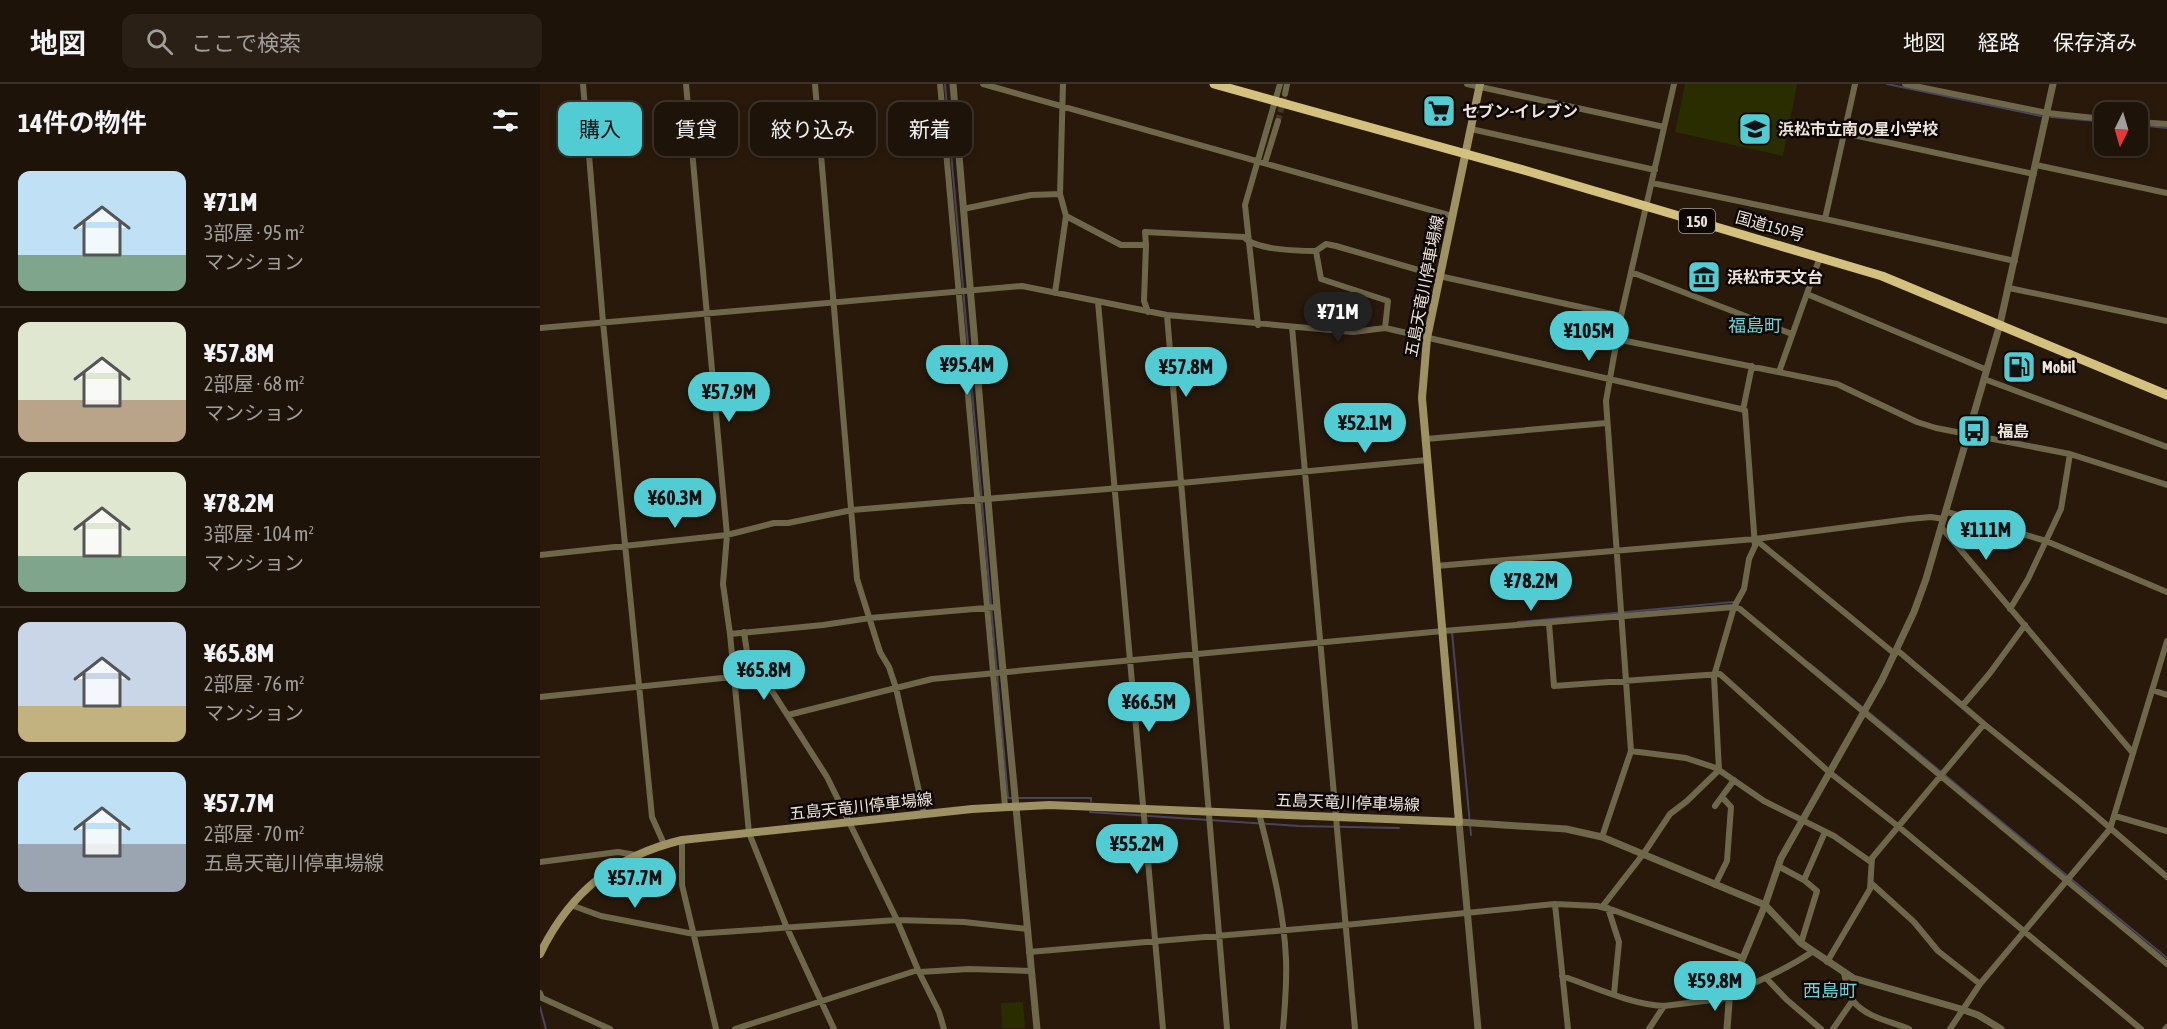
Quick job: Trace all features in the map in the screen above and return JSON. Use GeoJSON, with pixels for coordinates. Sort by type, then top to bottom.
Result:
{"type":"FeatureCollection","features":[{"type":"Feature","properties":{"kind":"highway","name":"国道150号"},"geometry":{"type":"LineString","coordinates":[[1214,84],[1820,256],[1882,276],[2167,395]]}},
{"type":"Feature","properties":{"kind":"main road","name":"五島天竜川停車場線"},"geometry":{"type":"LineString","coordinates":[[540,954],[553,928],[570,904],[599,877],[636,855],[682,840],[1005,806],[1072,805],[1459,822],[1422,398],[1427,338],[1480,85]]}},
{"type":"Feature","properties":{"kind":"street"},"geometry":{"type":"LineString","coordinates":[[583,84],[603,322],[652,817],[664,844]]}},
{"type":"Feature","properties":{"kind":"street"},"geometry":{"type":"LineString","coordinates":[[686,84],[727,535],[723,584],[749,832],[787,928],[834,1029]]}},
{"type":"Feature","properties":{"kind":"street"},"geometry":{"type":"LineString","coordinates":[[815,84],[857,579],[880,652],[889,667],[896,688],[924,814]]}},
{"type":"Feature","properties":{"kind":"street"},"geometry":{"type":"LineString","coordinates":[[940,84],[988,500],[1037,1029]]}},
{"type":"Feature","properties":{"kind":"street"},"geometry":{"type":"LineString","coordinates":[[953,84],[963,208],[964,291],[978,500],[1005,806]]}},
{"type":"Feature","properties":{"kind":"street"},"geometry":{"type":"LineString","coordinates":[[983,84],[1452,216]]}},
{"type":"Feature","properties":{"kind":"street"},"geometry":{"type":"LineString","coordinates":[[1055,293],[1066,216],[1060,194],[1063,84]]}},
{"type":"Feature","properties":{"kind":"street"},"geometry":{"type":"LineString","coordinates":[[1258,325],[1245,205],[1280,84]]}},
{"type":"Feature","properties":{"kind":"street"},"geometry":{"type":"LineString","coordinates":[[1285,94],[1287,84]]}},
{"type":"Feature","properties":{"kind":"street"},"geometry":{"type":"LineString","coordinates":[[1467,84],[1664,127]]}},
{"type":"Feature","properties":{"kind":"street"},"geometry":{"type":"LineString","coordinates":[[1602,837],[1631,751],[1606,401],[1617,334],[1674,84]]}},
{"type":"Feature","properties":{"kind":"street"},"geometry":{"type":"LineString","coordinates":[[1825,219],[1855,84]]}},
{"type":"Feature","properties":{"kind":"street"},"geometry":{"type":"LineString","coordinates":[[1905,84],[2047,112],[2094,118]]}},
{"type":"Feature","properties":{"kind":"street"},"geometry":{"type":"LineString","coordinates":[[1727,1029],[1728,996],[1732,980],[1765,905],[1778,866],[1896,652],[1922,590],[1946,515],[2000,324],[2053,84]]}},
{"type":"Feature","properties":{"kind":"street"},"geometry":{"type":"LineString","coordinates":[[1265,163],[1278,121]]}},
{"type":"Feature","properties":{"kind":"street"},"geometry":{"type":"LineString","coordinates":[[2148,123],[2167,124]]}},
{"type":"Feature","properties":{"kind":"street"},"geometry":{"type":"LineString","coordinates":[[1471,129],[1655,171]]}},
{"type":"Feature","properties":{"kind":"street"},"geometry":{"type":"LineString","coordinates":[[1844,133],[2034,174]]}},
{"type":"Feature","properties":{"kind":"street"},"geometry":{"type":"LineString","coordinates":[[2036,165],[2167,193]]}},
{"type":"Feature","properties":{"kind":"street"},"geometry":{"type":"LineString","coordinates":[[1652,183],[2015,261]]}},
{"type":"Feature","properties":{"kind":"street"},"geometry":{"type":"LineString","coordinates":[[963,208],[1031,195],[1060,194]]}},
{"type":"Feature","properties":{"kind":"street"},"geometry":{"type":"LineString","coordinates":[[1066,216],[1121,245],[1146,245]]}},
{"type":"Feature","properties":{"kind":"street"},"geometry":{"type":"LineString","coordinates":[[1148,312],[1144,301],[1145,232],[1244,237],[1248,242],[1277,249],[1316,251],[1326,244],[1439,276],[1621,316]]}},
{"type":"Feature","properties":{"kind":"street"},"geometry":{"type":"LineString","coordinates":[[1316,251],[1321,279],[1388,301],[1385,328]]}},
{"type":"Feature","properties":{"kind":"street"},"geometry":{"type":"LineString","coordinates":[[1779,372],[1820,256]]}},
{"type":"Feature","properties":{"kind":"street"},"geometry":{"type":"LineString","coordinates":[[1631,272],[1792,334]]}},
{"type":"Feature","properties":{"kind":"street"},"geometry":{"type":"LineString","coordinates":[[540,328],[1022,286],[1167,315],[1353,332],[1385,328],[1743,410]]}},
{"type":"Feature","properties":{"kind":"street"},"geometry":{"type":"LineString","coordinates":[[2009,288],[2167,321]]}},
{"type":"Feature","properties":{"kind":"street"},"geometry":{"type":"LineString","coordinates":[[1806,294],[1987,370]]}},
{"type":"Feature","properties":{"kind":"street"},"geometry":{"type":"LineString","coordinates":[[1098,302],[1163,1029]]}},
{"type":"Feature","properties":{"kind":"street"},"geometry":{"type":"LineString","coordinates":[[1167,315],[1227,1029]]}},
{"type":"Feature","properties":{"kind":"street"},"geometry":{"type":"LineString","coordinates":[[1292,327],[1355,1029]]}},
{"type":"Feature","properties":{"kind":"street"},"geometry":{"type":"LineString","coordinates":[[1572,330],[1837,384],[1917,422],[1936,428],[2070,454],[2167,484]]}},
{"type":"Feature","properties":{"kind":"street"},"geometry":{"type":"LineString","coordinates":[[1605,908],[1670,814],[1719,770],[1714,676],[1734,607],[1744,589],[1749,559],[1755,546],[1743,410],[1752,366]]}},
{"type":"Feature","properties":{"kind":"street"},"geometry":{"type":"LineString","coordinates":[[1984,379],[2167,447]]}},
{"type":"Feature","properties":{"kind":"street"},"geometry":{"type":"LineString","coordinates":[[1426,439],[1607,423]]}},
{"type":"Feature","properties":{"kind":"street"},"geometry":{"type":"LineString","coordinates":[[2010,609],[2028,579],[2061,509],[2070,454]]}},
{"type":"Feature","properties":{"kind":"street"},"geometry":{"type":"LineString","coordinates":[[540,555],[727,535],[852,510],[988,500],[1427,460]]}},
{"type":"Feature","properties":{"kind":"street"},"geometry":{"type":"LineString","coordinates":[[1436,566],[1755,539],[1946,515],[2046,541],[2167,592]]}},
{"type":"Feature","properties":{"kind":"street"},"geometry":{"type":"LineString","coordinates":[[1942,528],[2133,753]]}},
{"type":"Feature","properties":{"kind":"street"},"geometry":{"type":"LineString","coordinates":[[1755,539],[1963,705],[2167,877]]}},
{"type":"Feature","properties":{"kind":"street"},"geometry":{"type":"LineString","coordinates":[[730,634],[870,618],[997,607]]}},
{"type":"Feature","properties":{"kind":"street"},"geometry":{"type":"LineString","coordinates":[[788,715],[932,679],[1443,631],[1734,607],[1740,609],[2167,964]]}},
{"type":"Feature","properties":{"kind":"street"},"geometry":{"type":"LineString","coordinates":[[1549,623],[1554,686],[1720,674],[1829,772],[1899,827],[2141,1029]]}},
{"type":"Feature","properties":{"kind":"street"},"geometry":{"type":"LineString","coordinates":[[1963,705],[2025,625]]}},
{"type":"Feature","properties":{"kind":"street"},"geometry":{"type":"LineString","coordinates":[[744,632],[747,652],[827,777],[897,920],[939,1012],[944,1029]]}},
{"type":"Feature","properties":{"kind":"street"},"geometry":{"type":"LineString","coordinates":[[1950,1029],[1961,1009],[1980,984],[2110,829],[2167,641]]}},
{"type":"Feature","properties":{"kind":"street"},"geometry":{"type":"LineString","coordinates":[[540,697],[761,674]]}},
{"type":"Feature","properties":{"kind":"street"},"geometry":{"type":"LineString","coordinates":[[2152,690],[2167,695]]}},
{"type":"Feature","properties":{"kind":"street"},"geometry":{"type":"LineString","coordinates":[[1827,962],[1869,889],[1872,858],[1984,724]]}},
{"type":"Feature","properties":{"kind":"street"},"geometry":{"type":"LineString","coordinates":[[1631,751],[1686,758],[1719,770],[1764,801],[1825,832],[1871,862]]}},
{"type":"Feature","properties":{"kind":"street"},"geometry":{"type":"LineString","coordinates":[[1715,806],[1734,780]]}},
{"type":"Feature","properties":{"kind":"street"},"geometry":{"type":"LineString","coordinates":[[1715,885],[1727,861],[1731,807],[1722,797]]}},
{"type":"Feature","properties":{"kind":"street"},"geometry":{"type":"LineString","coordinates":[[1259,813],[1275,877],[1284,930],[1286,960],[1283,1029]]}},
{"type":"Feature","properties":{"kind":"street"},"geometry":{"type":"LineString","coordinates":[[2115,816],[2167,831]]}},
{"type":"Feature","properties":{"kind":"street"},"geometry":{"type":"LineString","coordinates":[[1478,1029],[1459,822],[1566,829],[1602,837],[1644,853],[1765,905],[1801,943],[1844,973],[1863,982],[1961,1009],[2001,1029]]}},
{"type":"Feature","properties":{"kind":"street"},"geometry":{"type":"LineString","coordinates":[[1804,880],[1825,832]]}},
{"type":"Feature","properties":{"kind":"street"},"geometry":{"type":"LineString","coordinates":[[682,840],[682,885],[716,1029]]}},
{"type":"Feature","properties":{"kind":"street"},"geometry":{"type":"LineString","coordinates":[[540,862],[618,852],[636,855]]}},
{"type":"Feature","properties":{"kind":"street"},"geometry":{"type":"LineString","coordinates":[[1778,866],[1804,880],[1817,891],[1801,943]]}},
{"type":"Feature","properties":{"kind":"street"},"geometry":{"type":"LineString","coordinates":[[1871,883],[1914,922],[1938,951],[1980,984]]}},
{"type":"Feature","properties":{"kind":"street"},"geometry":{"type":"LineString","coordinates":[[570,904],[601,916],[694,934],[897,920],[964,922],[1028,929]]}},
{"type":"Feature","properties":{"kind":"street"},"geometry":{"type":"LineString","coordinates":[[1029,952],[1345,926],[1555,904],[1605,908],[1743,958]]}},
{"type":"Feature","properties":{"kind":"street"},"geometry":{"type":"LineString","coordinates":[[1555,904],[1568,1029]]}},
{"type":"Feature","properties":{"kind":"street"},"geometry":{"type":"LineString","coordinates":[[1605,908],[1619,942],[1614,994]]}},
{"type":"Feature","properties":{"kind":"street"},"geometry":{"type":"LineString","coordinates":[[1562,976],[1634,1002],[1664,1006],[1728,996],[1767,979],[1812,952]]}},
{"type":"Feature","properties":{"kind":"street"},"geometry":{"type":"LineString","coordinates":[[735,1029],[919,971],[1031,970]]}},
{"type":"Feature","properties":{"kind":"street"},"geometry":{"type":"LineString","coordinates":[[1844,973],[1853,1000],[1880,1019],[1909,1029]]}},
{"type":"Feature","properties":{"kind":"street"},"geometry":{"type":"LineString","coordinates":[[1767,979],[1787,1000],[1821,1029]]}},
{"type":"Feature","properties":{"kind":"street"},"geometry":{"type":"LineString","coordinates":[[540,993],[542,998],[594,1025],[610,1029]]}},
{"type":"Feature","properties":{"kind":"street"},"geometry":{"type":"LineString","coordinates":[[1833,1029],[1853,1000]]}},
{"type":"Feature","properties":{"kind":"street"},"geometry":{"type":"LineString","coordinates":[[1649,1029],[1664,1006]]}},
{"type":"Feature","properties":{"kind":"green space"},"geometry":{"type":"Polygon","coordinates":[[[1685,84],[1797,84],[1783,156],[1675,132],[1685,84]]]}},
{"type":"Feature","properties":{"kind":"green space"},"geometry":{"type":"Polygon","coordinates":[[[1023,1002],[1025,1028],[1002,1028],[1001,1003],[1023,1002]]]}},
{"type":"Feature","properties":{"kind":"waterway"},"geometry":{"type":"LineString","coordinates":[[945,84],[1008,798],[1091,798],[1091,801]]}},
{"type":"Feature","properties":{"kind":"waterway"},"geometry":{"type":"LineString","coordinates":[[1887,84],[2041,116]]}},
{"type":"Feature","properties":{"kind":"waterway"},"geometry":{"type":"LineString","coordinates":[[2051,117],[2094,121]]}},
{"type":"Feature","properties":{"kind":"waterway"},"geometry":{"type":"LineString","coordinates":[[2148,126],[2167,128]]}},
{"type":"Feature","properties":{"kind":"waterway"},"geometry":{"type":"LineString","coordinates":[[1518,622],[1733,602]]}},
{"type":"Feature","properties":{"kind":"waterway"},"geometry":{"type":"LineString","coordinates":[[1452,632],[1471,835]]}},
{"type":"Feature","properties":{"kind":"waterway"},"geometry":{"type":"LineString","coordinates":[[1810,664],[2167,958]]}},
{"type":"Feature","properties":{"kind":"waterway"},"geometry":{"type":"LineString","coordinates":[[1090,812],[1299,826],[1399,828]]}},
{"type":"Feature","properties":{"kind":"waterway"},"geometry":{"type":"LineString","coordinates":[[540,1007],[546,1029]]}},
{"type":"Feature","properties":{"kind":"tunnel"},"geometry":{"type":"LineString","coordinates":[[1278,121],[1285,94]]}},
{"type":"Feature","properties":{"kind":"place","name":"セブン-イレブン"},"geometry":{"type":"Point","coordinates":[1439,111]}},
{"type":"Feature","properties":{"kind":"place","name":"浜松市立南の星小学校"},"geometry":{"type":"Point","coordinates":[1755,129]}},
{"type":"Feature","properties":{"kind":"place","name":"浜松市天文台"},"geometry":{"type":"Point","coordinates":[1704,277]}},
{"type":"Feature","properties":{"kind":"place","name":"Mobil"},"geometry":{"type":"Point","coordinates":[2019,367]}},
{"type":"Feature","properties":{"kind":"place","name":"福島"},"geometry":{"type":"Point","coordinates":[1974,431]}},
{"type":"Feature","properties":{"kind":"district","name":"福島町"},"geometry":{"type":"Point","coordinates":[1755,325]}},
{"type":"Feature","properties":{"kind":"district","name":"西島町"},"geometry":{"type":"Point","coordinates":[1830,990]}}]}
